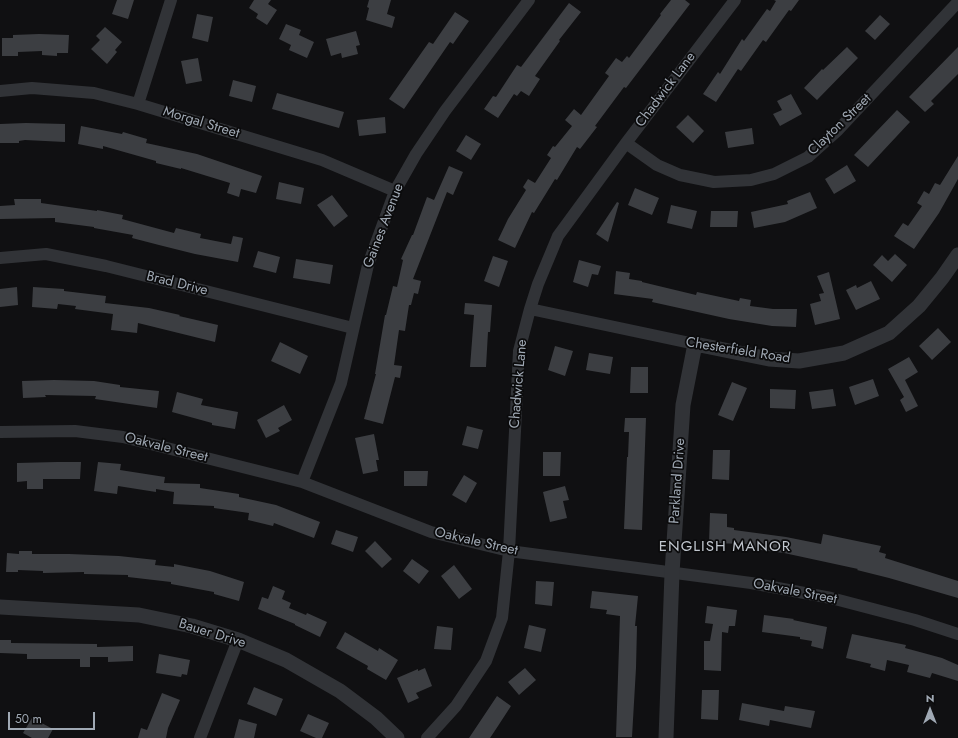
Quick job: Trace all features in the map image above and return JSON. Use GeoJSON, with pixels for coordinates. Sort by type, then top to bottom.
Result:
{"type":"FeatureCollection","features":[{"type":"Feature","properties":{"kind":"street"},"geometry":{"type":"LineString","coordinates":[[138,104],[171,0]]}},
{"type":"Feature","properties":{"kind":"street","name":"Gaines Avenue"},"geometry":{"type":"LineString","coordinates":[[302,482],[341,383],[368,266],[395,191],[416,154],[445,111],[529,0]]}},
{"type":"Feature","properties":{"kind":"street","name":"Chadwick Lane"},"geometry":{"type":"LineString","coordinates":[[427,738],[456,706],[486,661],[502,618],[509,551],[519,351],[538,284],[558,236],[626,143],[735,0]]}},
{"type":"Feature","properties":{"kind":"street","name":"Clayton Street"},"geometry":{"type":"LineString","coordinates":[[626,143],[657,165],[680,175],[714,182],[751,180],[774,174],[808,157],[838,130],[958,2]]}},
{"type":"Feature","properties":{"kind":"street","name":"Morgal Street"},"geometry":{"type":"LineString","coordinates":[[0,91],[32,88],[94,93],[138,104],[322,160],[395,191]]}},
{"type":"Feature","properties":{"kind":"street","name":"Brad Drive"},"geometry":{"type":"LineString","coordinates":[[0,258],[46,254],[106,266],[353,328]]}},
{"type":"Feature","properties":{"kind":"street","name":"Chesterfield Road"},"geometry":{"type":"LineString","coordinates":[[530,309],[770,359],[799,361],[844,353],[889,333],[919,306],[942,278],[958,255]]}},
{"type":"Feature","properties":{"kind":"street","name":"Parkland Drive"},"geometry":{"type":"LineString","coordinates":[[666,738],[672,573],[683,405],[695,344]]}},
{"type":"Feature","properties":{"kind":"street","name":"Oakvale Street"},"geometry":{"type":"LineString","coordinates":[[0,432],[75,431],[124,437],[302,482],[431,532],[509,551],[751,583],[832,598],[915,620],[958,634]]}},
{"type":"Feature","properties":{"kind":"street","name":"Bauer Drive"},"geometry":{"type":"LineString","coordinates":[[0,607],[139,615],[192,626],[238,640],[286,660],[340,691],[376,718],[397,738]]}},
{"type":"Feature","properties":{"kind":"street"},"geometry":{"type":"LineString","coordinates":[[200,738],[238,640]]}},
{"type":"Feature","properties":{"kind":"building"},"geometry":{"type":"Polygon","coordinates":[[[117,0],[134,0],[128,19],[112,14],[117,0]]]}},
{"type":"Feature","properties":{"kind":"building"},"geometry":{"type":"Polygon","coordinates":[[[254,0],[271,0],[268,4],[277,10],[267,25],[256,18],[258,14],[249,8],[254,0]]]}},
{"type":"Feature","properties":{"kind":"building"},"geometry":{"type":"Polygon","coordinates":[[[369,0],[391,0],[387,14],[395,17],[392,28],[366,20],[369,0]]]}},
{"type":"Feature","properties":{"kind":"building"},"geometry":{"type":"Polygon","coordinates":[[[671,0],[685,0],[690,4],[626,88],[624,87],[580,149],[577,147],[557,180],[555,179],[534,213],[532,212],[515,248],[498,240],[508,219],[526,190],[523,187],[528,179],[535,183],[551,158],[547,155],[553,146],[555,147],[572,126],[565,120],[574,109],[581,115],[609,76],[605,73],[616,58],[622,62],[627,56],[629,58],[671,0]]]}},
{"type":"Feature","properties":{"kind":"building"},"geometry":{"type":"Polygon","coordinates":[[[774,0],[799,0],[791,11],[789,10],[766,42],[763,40],[741,71],[738,69],[716,102],[703,94],[718,72],[720,74],[742,39],[744,41],[767,9],[770,11],[776,1],[774,0]]]}},
{"type":"Feature","properties":{"kind":"building"},"geometry":{"type":"Polygon","coordinates":[[[569,3],[581,12],[559,40],[560,41],[535,76],[540,79],[529,96],[521,91],[517,96],[514,94],[498,118],[484,109],[493,96],[496,97],[517,65],[521,67],[569,3]]]}},
{"type":"Feature","properties":{"kind":"building"},"geometry":{"type":"Polygon","coordinates":[[[455,12],[469,21],[453,44],[450,42],[404,109],[389,99],[429,42],[433,44],[455,12]]]}},
{"type":"Feature","properties":{"kind":"building"},"geometry":{"type":"Polygon","coordinates":[[[197,14],[213,17],[208,42],[192,38],[197,14]]]}},
{"type":"Feature","properties":{"kind":"building"},"geometry":{"type":"Polygon","coordinates":[[[880,15],[890,24],[875,40],[865,31],[880,15]]]}},
{"type":"Feature","properties":{"kind":"building"},"geometry":{"type":"Polygon","coordinates":[[[286,24],[301,30],[299,35],[314,42],[307,58],[289,50],[291,45],[279,39],[286,24]]]}},
{"type":"Feature","properties":{"kind":"building"},"geometry":{"type":"Polygon","coordinates":[[[105,27],[122,42],[115,50],[117,52],[107,64],[91,49],[100,40],[96,36],[105,27]]]}},
{"type":"Feature","properties":{"kind":"building"},"geometry":{"type":"Polygon","coordinates":[[[356,31],[360,45],[356,46],[358,54],[342,58],[341,53],[331,56],[326,39],[356,31]]]}},
{"type":"Feature","properties":{"kind":"building"},"geometry":{"type":"Polygon","coordinates":[[[13,35],[69,35],[68,53],[57,53],[57,56],[42,55],[42,51],[18,52],[18,56],[2,56],[2,38],[13,38],[13,35]]]}},
{"type":"Feature","properties":{"kind":"building"},"geometry":{"type":"Polygon","coordinates":[[[847,47],[858,58],[817,100],[804,88],[822,69],[823,70],[847,47]]]}},
{"type":"Feature","properties":{"kind":"building"},"geometry":{"type":"Polygon","coordinates":[[[958,47],[958,74],[931,101],[934,104],[925,112],[909,97],[958,47]]]}},
{"type":"Feature","properties":{"kind":"building"},"geometry":{"type":"Polygon","coordinates":[[[198,58],[202,81],[186,84],[181,61],[198,58]]]}},
{"type":"Feature","properties":{"kind":"building"},"geometry":{"type":"Polygon","coordinates":[[[233,80],[256,86],[252,102],[229,96],[233,80]]]}},
{"type":"Feature","properties":{"kind":"building"},"geometry":{"type":"Polygon","coordinates":[[[277,93],[344,112],[339,128],[272,109],[277,93]]]}},
{"type":"Feature","properties":{"kind":"building"},"geometry":{"type":"Polygon","coordinates":[[[791,94],[802,114],[780,126],[773,114],[782,110],[777,101],[791,94]]]}},
{"type":"Feature","properties":{"kind":"building"},"geometry":{"type":"Polygon","coordinates":[[[897,110],[910,122],[868,167],[854,155],[897,110]]]}},
{"type":"Feature","properties":{"kind":"building"},"geometry":{"type":"Polygon","coordinates":[[[688,115],[704,131],[693,143],[676,127],[688,115]]]}},
{"type":"Feature","properties":{"kind":"building"},"geometry":{"type":"Polygon","coordinates":[[[385,117],[386,133],[359,136],[357,120],[385,117]]]}},
{"type":"Feature","properties":{"kind":"building"},"geometry":{"type":"Polygon","coordinates":[[[0,124],[65,124],[65,142],[25,140],[19,141],[19,143],[0,143],[0,124]]]}},
{"type":"Feature","properties":{"kind":"building"},"geometry":{"type":"Polygon","coordinates":[[[81,126],[122,134],[123,132],[147,139],[146,143],[197,154],[262,176],[256,193],[241,189],[239,197],[227,193],[230,183],[181,168],[156,163],[156,161],[103,146],[103,149],[78,144],[81,126]]]}},
{"type":"Feature","properties":{"kind":"building"},"geometry":{"type":"Polygon","coordinates":[[[752,128],[754,144],[728,148],[725,132],[752,128]]]}},
{"type":"Feature","properties":{"kind":"building"},"geometry":{"type":"Polygon","coordinates":[[[466,135],[481,144],[471,160],[456,151],[466,135]]]}},
{"type":"Feature","properties":{"kind":"building"},"geometry":{"type":"Polygon","coordinates":[[[958,156],[958,179],[939,213],[914,249],[894,236],[903,223],[908,226],[922,206],[917,203],[924,191],[929,194],[935,183],[940,185],[958,156]]]}},
{"type":"Feature","properties":{"kind":"building"},"geometry":{"type":"Polygon","coordinates":[[[847,165],[856,181],[834,194],[825,179],[847,165]]]}},
{"type":"Feature","properties":{"kind":"building"},"geometry":{"type":"Polygon","coordinates":[[[449,166],[463,172],[453,195],[447,192],[413,279],[421,281],[418,294],[414,293],[411,305],[409,305],[405,331],[399,330],[394,365],[402,366],[400,378],[395,377],[383,424],[364,419],[376,374],[385,315],[393,286],[397,287],[403,260],[401,259],[413,235],[427,197],[434,200],[449,166]]]}},
{"type":"Feature","properties":{"kind":"building"},"geometry":{"type":"Polygon","coordinates":[[[279,182],[304,188],[301,204],[276,199],[279,182]]]}},
{"type":"Feature","properties":{"kind":"building"},"geometry":{"type":"Polygon","coordinates":[[[635,188],[659,198],[652,215],[628,205],[635,188]]]}},
{"type":"Feature","properties":{"kind":"building"},"geometry":{"type":"Polygon","coordinates":[[[810,192],[817,208],[785,222],[754,228],[751,212],[788,204],[787,201],[810,192]]]}},
{"type":"Feature","properties":{"kind":"building"},"geometry":{"type":"Polygon","coordinates":[[[332,195],[348,216],[334,227],[317,205],[332,195]]]}},
{"type":"Feature","properties":{"kind":"building"},"geometry":{"type":"Polygon","coordinates":[[[14,199],[41,199],[41,203],[123,215],[122,219],[174,233],[176,228],[201,234],[200,238],[231,244],[233,236],[243,238],[238,262],[195,254],[159,245],[132,238],[133,235],[94,227],[55,222],[55,218],[0,219],[0,206],[15,205],[14,199]]]}},
{"type":"Feature","properties":{"kind":"building"},"geometry":{"type":"Polygon","coordinates":[[[617,202],[619,203],[608,242],[596,234],[617,202]]]}},
{"type":"Feature","properties":{"kind":"building"},"geometry":{"type":"Polygon","coordinates":[[[671,205],[697,211],[692,229],[667,223],[671,205]]]}},
{"type":"Feature","properties":{"kind":"building"},"geometry":{"type":"Polygon","coordinates":[[[711,211],[738,211],[737,227],[710,227],[711,211]]]}},
{"type":"Feature","properties":{"kind":"building"},"geometry":{"type":"Polygon","coordinates":[[[258,251],[280,257],[276,273],[253,267],[258,251]]]}},
{"type":"Feature","properties":{"kind":"building"},"geometry":{"type":"Polygon","coordinates":[[[895,254],[907,265],[892,282],[873,265],[882,255],[888,261],[895,254]]]}},
{"type":"Feature","properties":{"kind":"building"},"geometry":{"type":"Polygon","coordinates":[[[493,256],[508,261],[499,287],[484,281],[493,256]]]}},
{"type":"Feature","properties":{"kind":"building"},"geometry":{"type":"Polygon","coordinates":[[[296,259],[333,265],[330,284],[293,278],[296,259]]]}},
{"type":"Feature","properties":{"kind":"building"},"geometry":{"type":"Polygon","coordinates":[[[579,260],[601,266],[598,275],[592,274],[588,287],[573,282],[579,260]]]}},
{"type":"Feature","properties":{"kind":"building"},"geometry":{"type":"Polygon","coordinates":[[[616,271],[630,273],[629,279],[696,295],[697,292],[739,301],[740,298],[751,300],[750,306],[773,309],[797,309],[796,327],[772,326],[729,319],[652,302],[653,299],[614,294],[616,271]]]}},
{"type":"Feature","properties":{"kind":"building"},"geometry":{"type":"Polygon","coordinates":[[[829,272],[840,319],[815,325],[810,304],[821,301],[819,294],[824,293],[817,276],[829,272]]]}},
{"type":"Feature","properties":{"kind":"building"},"geometry":{"type":"Polygon","coordinates":[[[871,281],[880,299],[856,310],[846,290],[856,285],[857,288],[871,281]]]}},
{"type":"Feature","properties":{"kind":"building"},"geometry":{"type":"Polygon","coordinates":[[[17,287],[18,305],[0,307],[0,289],[17,287]]]}},
{"type":"Feature","properties":{"kind":"building"},"geometry":{"type":"Polygon","coordinates":[[[33,287],[64,289],[64,291],[106,296],[105,303],[149,308],[218,325],[215,342],[138,323],[137,333],[111,330],[113,314],[75,309],[76,306],[58,304],[57,309],[32,307],[33,287]]]}},
{"type":"Feature","properties":{"kind":"building"},"geometry":{"type":"Polygon","coordinates":[[[465,303],[492,305],[490,332],[488,332],[486,367],[470,367],[474,315],[464,314],[465,303]]]}},
{"type":"Feature","properties":{"kind":"building"},"geometry":{"type":"Polygon","coordinates":[[[938,328],[951,342],[932,360],[919,346],[938,328]]]}},
{"type":"Feature","properties":{"kind":"building"},"geometry":{"type":"Polygon","coordinates":[[[280,342],[308,356],[300,374],[271,361],[280,342]]]}},
{"type":"Feature","properties":{"kind":"building"},"geometry":{"type":"Polygon","coordinates":[[[555,346],[573,351],[565,376],[548,370],[555,346]]]}},
{"type":"Feature","properties":{"kind":"building"},"geometry":{"type":"Polygon","coordinates":[[[589,353],[613,357],[610,374],[586,370],[589,353]]]}},
{"type":"Feature","properties":{"kind":"building"},"geometry":{"type":"Polygon","coordinates":[[[909,357],[918,372],[905,380],[918,406],[906,412],[900,400],[904,397],[888,369],[909,357]]]}},
{"type":"Feature","properties":{"kind":"building"},"geometry":{"type":"Polygon","coordinates":[[[631,367],[648,367],[648,393],[630,393],[631,367]]]}},
{"type":"Feature","properties":{"kind":"building"},"geometry":{"type":"Polygon","coordinates":[[[873,379],[879,396],[855,405],[849,387],[873,379]]]}},
{"type":"Feature","properties":{"kind":"building"},"geometry":{"type":"Polygon","coordinates":[[[22,381],[94,381],[120,385],[120,387],[159,391],[157,408],[95,399],[96,396],[45,395],[46,397],[23,398],[22,381]]]}},
{"type":"Feature","properties":{"kind":"building"},"geometry":{"type":"Polygon","coordinates":[[[732,382],[747,388],[733,421],[718,415],[732,382]]]}},
{"type":"Feature","properties":{"kind":"building"},"geometry":{"type":"Polygon","coordinates":[[[770,389],[796,390],[795,409],[770,408],[770,389]]]}},
{"type":"Feature","properties":{"kind":"building"},"geometry":{"type":"Polygon","coordinates":[[[833,389],[836,406],[812,409],[809,392],[833,389]]]}},
{"type":"Feature","properties":{"kind":"building"},"geometry":{"type":"Polygon","coordinates":[[[177,392],[203,399],[201,405],[238,412],[235,429],[212,425],[212,423],[172,412],[177,392]]]}},
{"type":"Feature","properties":{"kind":"building"},"geometry":{"type":"Polygon","coordinates":[[[284,405],[292,420],[278,428],[280,431],[266,438],[257,420],[284,405]]]}},
{"type":"Feature","properties":{"kind":"building"},"geometry":{"type":"Polygon","coordinates":[[[625,418],[646,418],[642,530],[624,529],[629,432],[624,432],[625,418]]]}},
{"type":"Feature","properties":{"kind":"building"},"geometry":{"type":"Polygon","coordinates":[[[467,426],[483,430],[478,449],[462,445],[467,426]]]}},
{"type":"Feature","properties":{"kind":"building"},"geometry":{"type":"Polygon","coordinates":[[[374,434],[379,460],[376,460],[378,471],[363,474],[355,438],[374,434]]]}},
{"type":"Feature","properties":{"kind":"building"},"geometry":{"type":"Polygon","coordinates":[[[713,450],[730,450],[729,480],[712,479],[713,450]]]}},
{"type":"Feature","properties":{"kind":"building"},"geometry":{"type":"Polygon","coordinates":[[[543,452],[561,452],[560,476],[543,476],[543,452]]]}},
{"type":"Feature","properties":{"kind":"building"},"geometry":{"type":"Polygon","coordinates":[[[81,462],[80,479],[43,479],[43,489],[27,489],[27,481],[17,482],[17,463],[81,462]]]}},
{"type":"Feature","properties":{"kind":"building"},"geometry":{"type":"Polygon","coordinates":[[[98,462],[121,464],[120,470],[165,477],[164,483],[200,484],[200,488],[239,494],[239,497],[276,505],[320,522],[314,538],[274,523],[273,526],[248,520],[249,513],[214,508],[214,506],[173,504],[174,492],[156,489],[156,492],[118,486],[117,494],[94,491],[98,462]]]}},
{"type":"Feature","properties":{"kind":"building"},"geometry":{"type":"Polygon","coordinates":[[[404,471],[428,471],[427,486],[404,486],[404,471]]]}},
{"type":"Feature","properties":{"kind":"building"},"geometry":{"type":"Polygon","coordinates":[[[464,475],[477,483],[466,503],[452,495],[464,475]]]}},
{"type":"Feature","properties":{"kind":"building"},"geometry":{"type":"Polygon","coordinates":[[[565,486],[569,500],[563,501],[567,518],[550,522],[543,492],[565,486]]]}},
{"type":"Feature","properties":{"kind":"building"},"geometry":{"type":"Polygon","coordinates":[[[710,513],[727,514],[727,527],[734,528],[734,530],[786,537],[821,544],[823,534],[881,546],[879,552],[886,554],[885,558],[958,581],[958,598],[857,570],[858,569],[784,553],[746,548],[747,544],[709,543],[710,513]]]}},
{"type":"Feature","properties":{"kind":"building"},"geometry":{"type":"Polygon","coordinates":[[[336,530],[358,537],[353,552],[331,544],[336,530]]]}},
{"type":"Feature","properties":{"kind":"building"},"geometry":{"type":"Polygon","coordinates":[[[375,541],[392,559],[382,568],[365,551],[375,541]]]}},
{"type":"Feature","properties":{"kind":"building"},"geometry":{"type":"Polygon","coordinates":[[[19,551],[32,551],[32,554],[119,556],[156,560],[155,565],[174,567],[174,564],[210,571],[244,582],[239,601],[214,594],[214,592],[171,584],[171,582],[128,577],[128,575],[84,574],[84,572],[43,573],[43,571],[18,570],[18,572],[6,572],[7,553],[19,554],[19,551]]]}},
{"type":"Feature","properties":{"kind":"building"},"geometry":{"type":"Polygon","coordinates":[[[412,559],[429,571],[419,584],[403,571],[412,559]]]}},
{"type":"Feature","properties":{"kind":"building"},"geometry":{"type":"Polygon","coordinates":[[[454,565],[472,589],[459,599],[441,576],[454,565]]]}},
{"type":"Feature","properties":{"kind":"building"},"geometry":{"type":"Polygon","coordinates":[[[536,581],[554,582],[552,606],[535,604],[536,581]]]}},
{"type":"Feature","properties":{"kind":"building"},"geometry":{"type":"Polygon","coordinates":[[[273,586],[285,591],[282,599],[291,603],[289,608],[306,615],[307,613],[327,622],[320,637],[295,624],[258,609],[262,597],[268,599],[273,586]]]}},
{"type":"Feature","properties":{"kind":"building"},"geometry":{"type":"Polygon","coordinates":[[[592,591],[638,596],[635,626],[637,626],[636,668],[632,737],[616,737],[620,616],[606,614],[607,610],[590,608],[592,591]]]}},
{"type":"Feature","properties":{"kind":"building"},"geometry":{"type":"Polygon","coordinates":[[[707,606],[737,610],[735,626],[729,626],[728,633],[722,632],[721,671],[704,670],[704,641],[710,641],[713,624],[705,623],[707,606]]]}},
{"type":"Feature","properties":{"kind":"building"},"geometry":{"type":"Polygon","coordinates":[[[764,615],[794,619],[793,620],[827,627],[823,649],[811,646],[812,641],[800,639],[800,637],[762,632],[764,615]]]}},
{"type":"Feature","properties":{"kind":"building"},"geometry":{"type":"Polygon","coordinates":[[[529,625],[546,629],[541,652],[524,648],[529,625]]]}},
{"type":"Feature","properties":{"kind":"building"},"geometry":{"type":"Polygon","coordinates":[[[437,626],[453,628],[451,650],[434,649],[437,626]]]}},
{"type":"Feature","properties":{"kind":"building"},"geometry":{"type":"Polygon","coordinates":[[[345,632],[378,651],[379,648],[398,660],[386,680],[367,669],[368,666],[336,648],[345,632]]]}},
{"type":"Feature","properties":{"kind":"building"},"geometry":{"type":"Polygon","coordinates":[[[852,634],[906,645],[905,648],[942,658],[958,665],[958,681],[932,673],[930,678],[907,672],[909,665],[887,660],[885,671],[870,667],[871,664],[846,658],[852,634]]]}},
{"type":"Feature","properties":{"kind":"building"},"geometry":{"type":"Polygon","coordinates":[[[0,640],[11,640],[11,643],[97,644],[97,647],[133,646],[133,661],[108,662],[108,657],[90,657],[90,667],[80,667],[80,659],[27,659],[27,654],[0,653],[0,640]]]}},
{"type":"Feature","properties":{"kind":"building"},"geometry":{"type":"Polygon","coordinates":[[[159,654],[190,660],[187,675],[182,674],[181,677],[156,673],[159,654]]]}},
{"type":"Feature","properties":{"kind":"building"},"geometry":{"type":"Polygon","coordinates":[[[425,668],[432,686],[416,693],[419,698],[408,703],[397,678],[418,669],[418,671],[425,668]]]}},
{"type":"Feature","properties":{"kind":"building"},"geometry":{"type":"Polygon","coordinates":[[[525,668],[536,680],[519,695],[508,682],[525,668]]]}},
{"type":"Feature","properties":{"kind":"building"},"geometry":{"type":"Polygon","coordinates":[[[254,687],[283,699],[276,716],[247,704],[254,687]]]}},
{"type":"Feature","properties":{"kind":"building"},"geometry":{"type":"Polygon","coordinates":[[[702,690],[719,690],[718,720],[701,719],[702,690]]]}},
{"type":"Feature","properties":{"kind":"building"},"geometry":{"type":"Polygon","coordinates":[[[162,693],[180,700],[168,728],[166,738],[138,738],[141,728],[147,730],[162,693]]]}},
{"type":"Feature","properties":{"kind":"building"},"geometry":{"type":"Polygon","coordinates":[[[497,696],[511,706],[490,738],[469,738],[497,696]]]}},
{"type":"Feature","properties":{"kind":"building"},"geometry":{"type":"Polygon","coordinates":[[[742,703],[784,711],[785,706],[815,711],[811,728],[770,720],[769,726],[739,720],[742,703]]]}},
{"type":"Feature","properties":{"kind":"building"},"geometry":{"type":"Polygon","coordinates":[[[308,714],[329,723],[322,738],[316,738],[300,731],[308,714]]]}},
{"type":"Feature","properties":{"kind":"building"},"geometry":{"type":"Polygon","coordinates":[[[32,718],[53,729],[48,738],[32,738],[23,733],[32,718]]]}},
{"type":"Feature","properties":{"kind":"building"},"geometry":{"type":"Polygon","coordinates":[[[239,719],[257,724],[254,738],[234,738],[239,719]]]}},
{"type":"Feature","properties":{"kind":"district","name":"ENGLISH MANOR"},"geometry":{"type":"Point","coordinates":[725,547]}}]}
